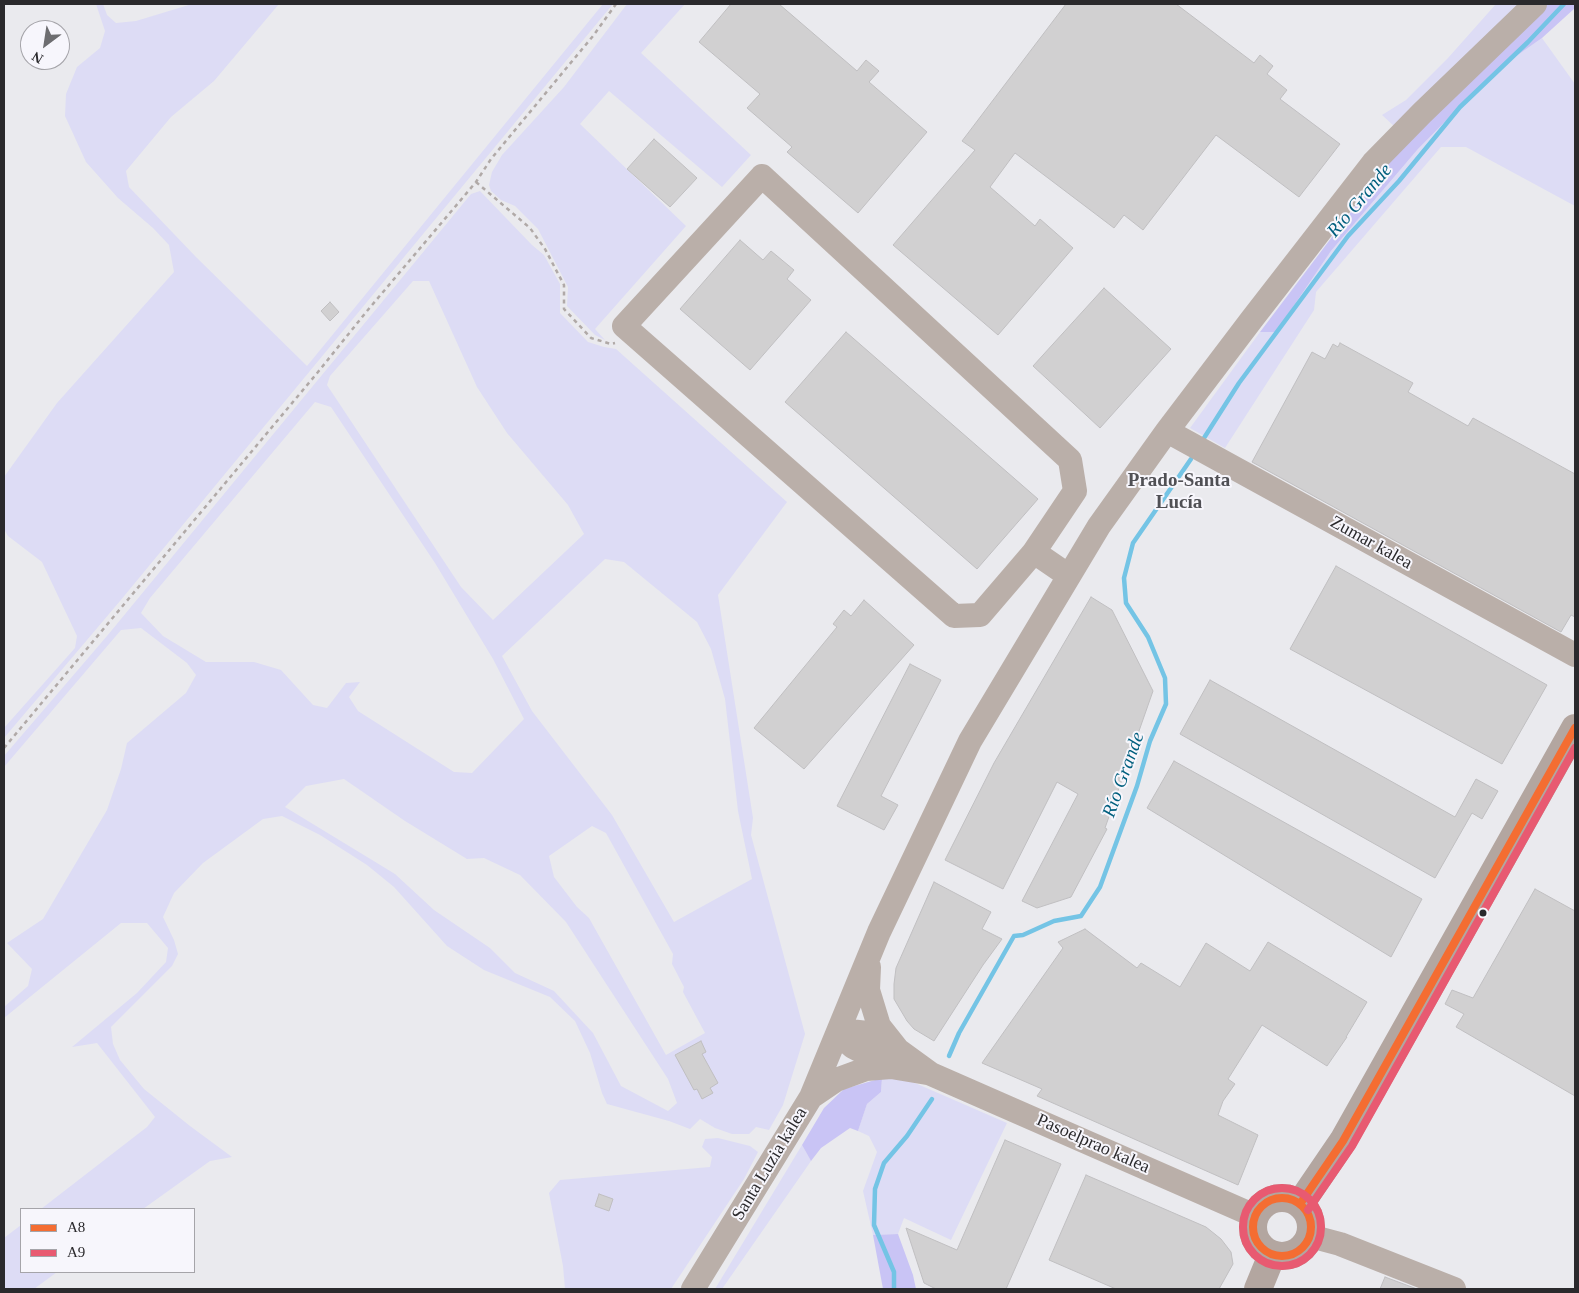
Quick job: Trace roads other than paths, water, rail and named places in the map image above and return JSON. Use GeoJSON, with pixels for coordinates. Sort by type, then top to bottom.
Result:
{"type":"FeatureCollection","features":[{"type":"Feature","properties":{"kind":"main road"},"geometry":{"type":"LineString","coordinates":[[1300,1204],[1343,1141],[1575,728]]}},
{"type":"Feature","properties":{"kind":"main road"},"geometry":{"type":"LineString","coordinates":[[1275,1198],[1288,1198],[1300,1204],[1308,1213],[1311,1224],[1310,1236],[1306,1244],[1299,1251],[1290,1255],[1281,1256],[1264,1250],[1257,1243],[1252,1225],[1255,1216],[1263,1204],[1275,1198]]}},
{"type":"Feature","properties":{"kind":"main road"},"geometry":{"type":"LineString","coordinates":[[1258,1289],[1272,1254]]}},
{"type":"Feature","properties":{"kind":"street","name":"Santa Luzia kalea"},"geometry":{"type":"LineString","coordinates":[[693,1289],[811,1097],[879,932],[970,741],[1099,526],[1167,431],[1373,163],[1535,4]]}},
{"type":"Feature","properties":{"kind":"street"},"geometry":{"type":"LineString","coordinates":[[762,176],[1070,460],[1075,490],[1034,552],[980,615],[954,616],[624,326],[762,176]]}},
{"type":"Feature","properties":{"kind":"street","name":"Zumar kalea"},"geometry":{"type":"LineString","coordinates":[[1167,431],[1575,654]]}},
{"type":"Feature","properties":{"kind":"street"},"geometry":{"type":"LineString","coordinates":[[1034,552],[1069,576]]}},
{"type":"Feature","properties":{"kind":"street"},"geometry":{"type":"LineString","coordinates":[[870,956],[868,990],[879,1026],[895,1059]]}},
{"type":"Feature","properties":{"kind":"street"},"geometry":{"type":"LineString","coordinates":[[838,1034],[853,1047],[895,1059]]}},
{"type":"Feature","properties":{"kind":"street"},"geometry":{"type":"LineString","coordinates":[[811,1097],[836,1080],[895,1059]]}},
{"type":"Feature","properties":{"kind":"street","name":"Pasoelprao kalea"},"geometry":{"type":"LineString","coordinates":[[895,1059],[1255,1216]]}},
{"type":"Feature","properties":{"kind":"street"},"geometry":{"type":"LineString","coordinates":[[1310,1236],[1340,1244],[1454,1289]]}},
{"type":"Feature","properties":{"kind":"waterway","name":"Río Grande"},"geometry":{"type":"LineString","coordinates":[[1204,438],[1239,383],[1348,236],[1399,181],[1460,107],[1528,42],[1564,4]]}},
{"type":"Feature","properties":{"kind":"waterway","name":"Río Grande"},"geometry":{"type":"LineString","coordinates":[[949,1056],[959,1033],[1014,936],[1023,935],[1054,921],[1081,916],[1100,887],[1137,786],[1150,741],[1166,704],[1165,678],[1148,637],[1126,603],[1124,578],[1133,543],[1191,459]]}},
{"type":"Feature","properties":{"kind":"waterway","name":"Río Grande"},"geometry":{"type":"LineString","coordinates":[[894,1289],[894,1272],[874,1225],[875,1189],[884,1163],[907,1136],[932,1099]]}},
{"type":"Feature","properties":{"kind":"district","name":"Prado-Santa Lucía"},"geometry":{"type":"Point","coordinates":[1179,492]}}]}
